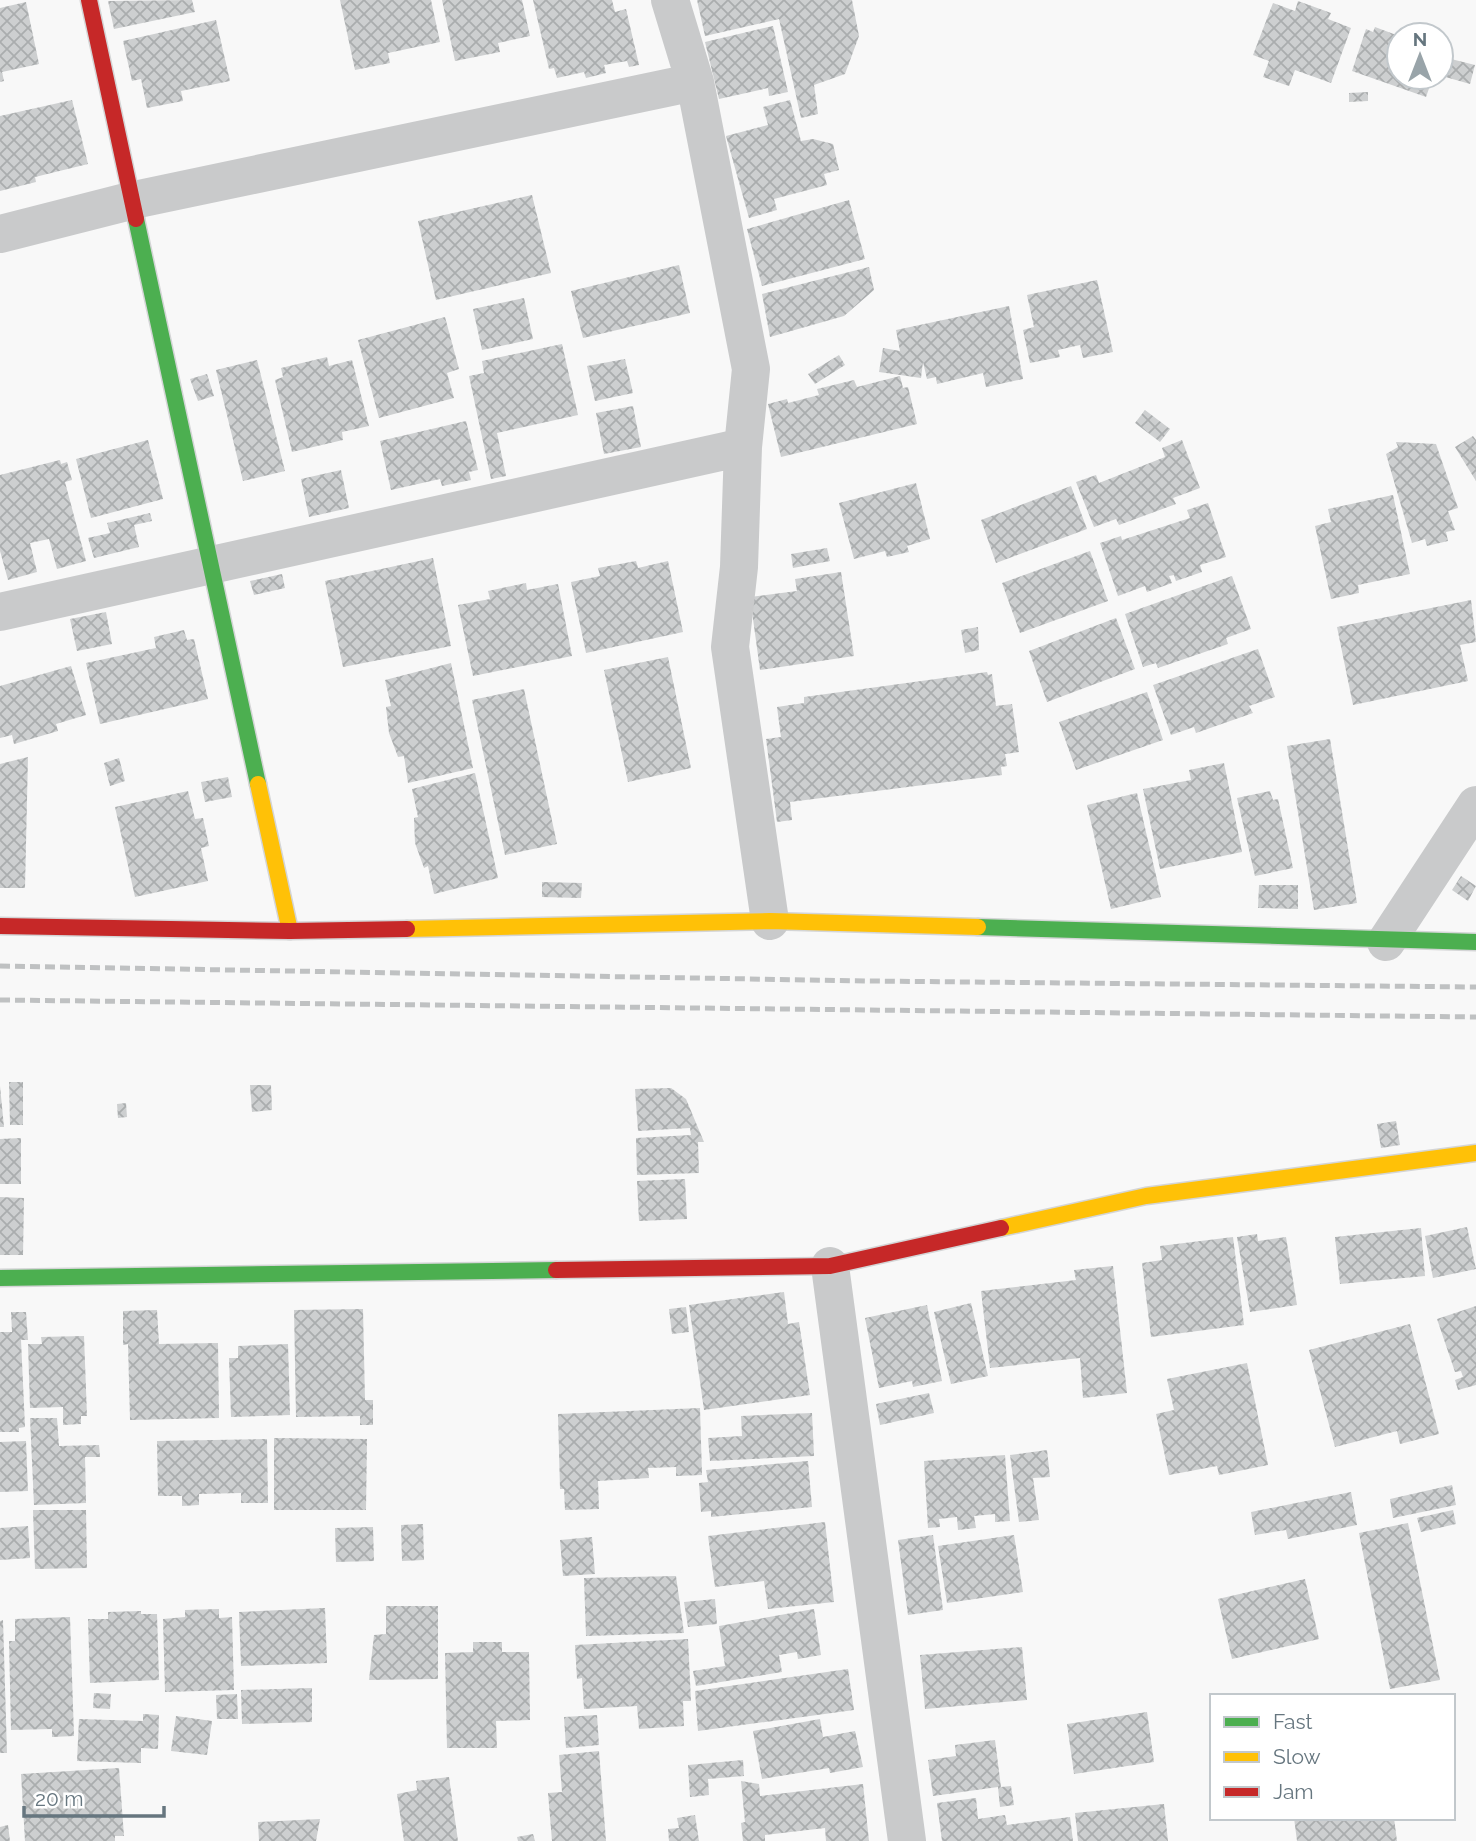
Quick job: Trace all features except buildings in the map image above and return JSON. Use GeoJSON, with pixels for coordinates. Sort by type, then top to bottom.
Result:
{"type":"FeatureCollection","features":[{"type":"Feature","properties":{"kind":"street"},"geometry":{"type":"LineString","coordinates":[[89,0],[290,931]]}},
{"type":"Feature","properties":{"kind":"street"},"geometry":{"type":"LineString","coordinates":[[670,0],[695,82],[751,369],[743,447],[739,567],[730,647],[770,921]]}},
{"type":"Feature","properties":{"kind":"street"},"geometry":{"type":"LineString","coordinates":[[0,234],[134,200],[695,82]]}},
{"type":"Feature","properties":{"kind":"street"},"geometry":{"type":"LineString","coordinates":[[0,612],[743,447]]}},
{"type":"Feature","properties":{"kind":"street"},"geometry":{"type":"LineString","coordinates":[[1386,942],[1476,805]]}},
{"type":"Feature","properties":{"kind":"street"},"geometry":{"type":"LineString","coordinates":[[0,926],[290,931],[770,921],[1386,942],[1476,942]]}},
{"type":"Feature","properties":{"kind":"street"},"geometry":{"type":"LineString","coordinates":[[0,1278],[830,1266],[1146,1196],[1476,1153]]}},
{"type":"Feature","properties":{"kind":"street"},"geometry":{"type":"LineString","coordinates":[[830,1266],[908,1841]]}},
{"type":"Feature","properties":{"kind":"railway"},"geometry":{"type":"LineString","coordinates":[[0,966],[868,981],[1476,987]]}},
{"type":"Feature","properties":{"kind":"railway"},"geometry":{"type":"LineString","coordinates":[[0,1000],[1476,1017]]}},
{"type":"Feature","properties":{"kind":"traffic: fast"},"geometry":{"type":"LineString","coordinates":[[136,219],[258,784]]}},
{"type":"Feature","properties":{"kind":"traffic: fast"},"geometry":{"type":"LineString","coordinates":[[978,927],[1476,942]]}},
{"type":"Feature","properties":{"kind":"traffic: fast"},"geometry":{"type":"LineString","coordinates":[[0,1278],[556,1270]]}},
{"type":"Feature","properties":{"kind":"traffic: slow"},"geometry":{"type":"LineString","coordinates":[[258,784],[290,931]]}},
{"type":"Feature","properties":{"kind":"traffic: slow"},"geometry":{"type":"LineString","coordinates":[[407,929],[770,921],[978,927]]}},
{"type":"Feature","properties":{"kind":"traffic: slow"},"geometry":{"type":"LineString","coordinates":[[1001,1228],[1146,1196],[1476,1153]]}},
{"type":"Feature","properties":{"kind":"traffic: jam"},"geometry":{"type":"LineString","coordinates":[[89,0],[136,219]]}},
{"type":"Feature","properties":{"kind":"traffic: jam"},"geometry":{"type":"LineString","coordinates":[[0,926],[290,931],[407,929]]}},
{"type":"Feature","properties":{"kind":"traffic: jam"},"geometry":{"type":"LineString","coordinates":[[556,1270],[830,1266],[1001,1228]]}}]}
